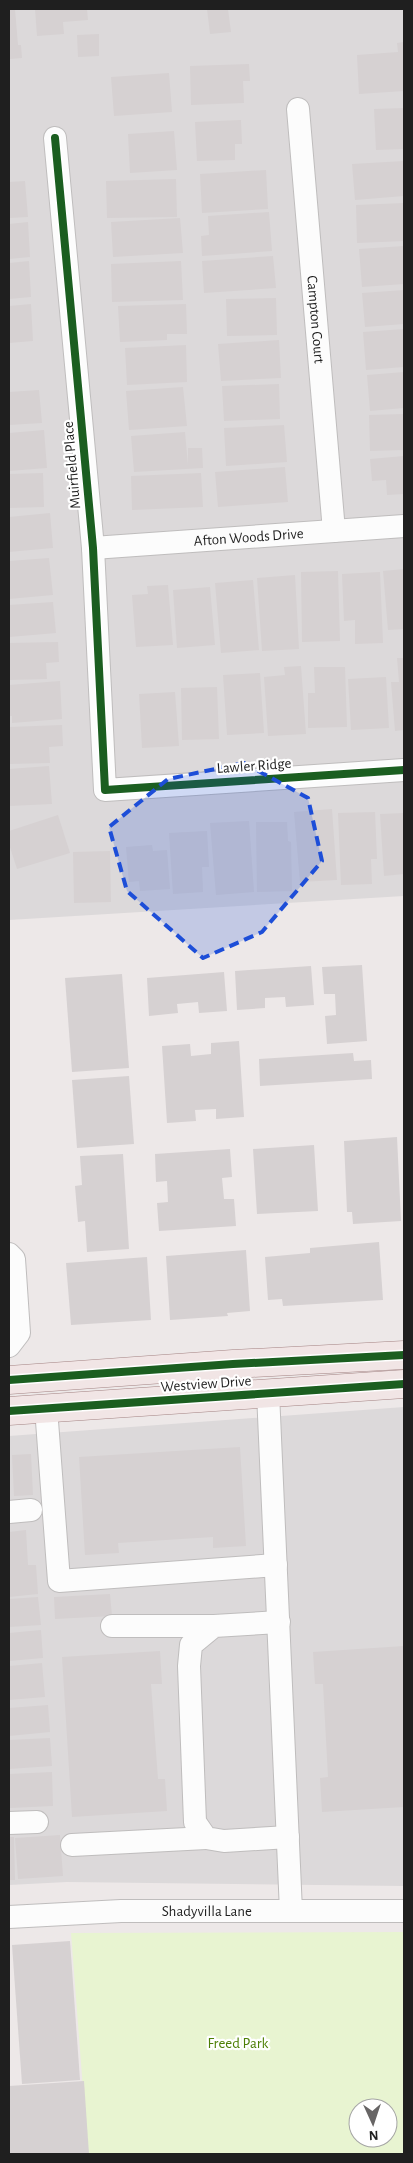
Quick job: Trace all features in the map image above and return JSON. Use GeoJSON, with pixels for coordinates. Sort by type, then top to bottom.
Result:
{"type":"FeatureCollection","features":[{"type":"Feature","properties":{"kind":"main road"},"geometry":{"type":"LineString","coordinates":[[404,1355],[404,1368]]}},
{"type":"Feature","properties":{"kind":"main road","name":"Westview Drive"},"geometry":{"type":"LineString","coordinates":[[9,1380],[234,1364],[404,1355]]}},
{"type":"Feature","properties":{"kind":"main road","name":"Westview Drive"},"geometry":{"type":"LineString","coordinates":[[9,1411],[404,1384]]}},
{"type":"Feature","properties":{"kind":"street","name":"Campton Court"},"geometry":{"type":"LineString","coordinates":[[298,109],[334,531]]}},
{"type":"Feature","properties":{"kind":"street","name":"Muirfield Place"},"geometry":{"type":"LineString","coordinates":[[55,138],[93,548],[105,790]]}},
{"type":"Feature","properties":{"kind":"street","name":"Afton Woods Drive"},"geometry":{"type":"LineString","coordinates":[[93,548],[404,526]]}},
{"type":"Feature","properties":{"kind":"street","name":"Lawler Ridge"},"geometry":{"type":"LineString","coordinates":[[105,790],[404,770]]}},
{"type":"Feature","properties":{"kind":"street"},"geometry":{"type":"LineString","coordinates":[[9,1254],[14,1259],[19,1333],[9,1346]]}},
{"type":"Feature","properties":{"kind":"street"},"geometry":{"type":"LineString","coordinates":[[268,1393],[291,1911]]}},
{"type":"Feature","properties":{"kind":"street"},"geometry":{"type":"LineString","coordinates":[[46,1408],[59,1581],[276,1565]]}},
{"type":"Feature","properties":{"kind":"street"},"geometry":{"type":"LineString","coordinates":[[112,1626],[214,1626],[279,1622]]}},
{"type":"Feature","properties":{"kind":"street"},"geometry":{"type":"LineString","coordinates":[[206,1838],[195,1822],[188,1666],[191,1646],[214,1626]]}},
{"type":"Feature","properties":{"kind":"street"},"geometry":{"type":"LineString","coordinates":[[9,1823],[36,1822]]}},
{"type":"Feature","properties":{"kind":"street"},"geometry":{"type":"LineString","coordinates":[[72,1845],[206,1838],[224,1841],[288,1837]]}},
{"type":"Feature","properties":{"kind":"street","name":"Shadyvilla Lane"},"geometry":{"type":"LineString","coordinates":[[9,1917],[121,1911],[404,1910]]}},
{"type":"Feature","properties":{"kind":"highlighted area"},"geometry":{"type":"Polygon","coordinates":[[[244,763],[308,798],[322,861],[262,932],[203,958],[127,891],[109,827],[168,779],[244,763]]]}},
{"type":"Feature","properties":{"kind":"shaded area"},"geometry":{"type":"Polygon","coordinates":[[[9,9],[404,9],[404,896],[9,920],[9,9]]]}},
{"type":"Feature","properties":{"kind":"shaded area"},"geometry":{"type":"Polygon","coordinates":[[[404,1407],[404,1886],[67,1882],[9,1885],[9,1436],[404,1407]]]}},
{"type":"Feature","properties":{"kind":"green space","name":"Freed Park"},"geometry":{"type":"Polygon","coordinates":[[[404,1932],[404,2154],[88,2154],[71,1933],[404,1932]]]}},
{"type":"Feature","properties":{"kind":"building"},"geometry":{"type":"Polygon","coordinates":[[[9,9],[15,9],[18,45],[21,45],[22,58],[10,59],[9,9]]]}},
{"type":"Feature","properties":{"kind":"building"},"geometry":{"type":"Polygon","coordinates":[[[35,9],[87,9],[88,20],[63,22],[64,34],[37,36],[35,9]]]}},
{"type":"Feature","properties":{"kind":"building"},"geometry":{"type":"Polygon","coordinates":[[[207,9],[228,9],[231,32],[210,34],[207,9]]]}},
{"type":"Feature","properties":{"kind":"building"},"geometry":{"type":"Polygon","coordinates":[[[99,34],[99,56],[78,57],[77,35],[99,34]]]}},
{"type":"Feature","properties":{"kind":"building"},"geometry":{"type":"Polygon","coordinates":[[[404,42],[404,91],[359,94],[357,55],[398,52],[397,43],[404,42]]]}},
{"type":"Feature","properties":{"kind":"building"},"geometry":{"type":"Polygon","coordinates":[[[249,64],[250,81],[243,81],[244,103],[191,105],[190,66],[249,64]]]}},
{"type":"Feature","properties":{"kind":"building"},"geometry":{"type":"Polygon","coordinates":[[[169,73],[172,112],[114,116],[111,77],[169,73]]]}},
{"type":"Feature","properties":{"kind":"building"},"geometry":{"type":"Polygon","coordinates":[[[404,108],[404,149],[376,150],[374,109],[404,108]]]}},
{"type":"Feature","properties":{"kind":"building"},"geometry":{"type":"Polygon","coordinates":[[[241,120],[242,144],[235,144],[235,160],[197,161],[195,122],[241,120]]]}},
{"type":"Feature","properties":{"kind":"building"},"geometry":{"type":"Polygon","coordinates":[[[174,131],[177,170],[130,173],[128,134],[174,131]]]}},
{"type":"Feature","properties":{"kind":"building"},"geometry":{"type":"Polygon","coordinates":[[[404,161],[404,196],[355,200],[352,164],[404,161]]]}},
{"type":"Feature","properties":{"kind":"building"},"geometry":{"type":"Polygon","coordinates":[[[266,170],[268,209],[202,213],[200,174],[266,170]]]}},
{"type":"Feature","properties":{"kind":"building"},"geometry":{"type":"Polygon","coordinates":[[[176,179],[177,217],[107,218],[106,181],[176,179]]]}},
{"type":"Feature","properties":{"kind":"building"},"geometry":{"type":"Polygon","coordinates":[[[25,181],[28,217],[9,218],[9,182],[25,181]]]}},
{"type":"Feature","properties":{"kind":"building"},"geometry":{"type":"Polygon","coordinates":[[[404,203],[404,241],[357,243],[356,205],[404,203]]]}},
{"type":"Feature","properties":{"kind":"building"},"geometry":{"type":"Polygon","coordinates":[[[269,212],[272,251],[202,256],[201,236],[209,235],[208,216],[269,212]]]}},
{"type":"Feature","properties":{"kind":"building"},"geometry":{"type":"Polygon","coordinates":[[[180,218],[183,253],[113,257],[111,222],[180,218]]]}},
{"type":"Feature","properties":{"kind":"building"},"geometry":{"type":"Polygon","coordinates":[[[28,222],[30,257],[9,259],[9,224],[28,222]]]}},
{"type":"Feature","properties":{"kind":"building"},"geometry":{"type":"Polygon","coordinates":[[[404,246],[404,284],[362,287],[359,249],[404,246]]]}},
{"type":"Feature","properties":{"kind":"building"},"geometry":{"type":"Polygon","coordinates":[[[273,256],[276,288],[204,293],[202,261],[273,256]]]}},
{"type":"Feature","properties":{"kind":"building"},"geometry":{"type":"Polygon","coordinates":[[[29,261],[31,297],[9,299],[9,263],[29,261]]]}},
{"type":"Feature","properties":{"kind":"building"},"geometry":{"type":"Polygon","coordinates":[[[181,261],[183,300],[112,302],[111,264],[181,261]]]}},
{"type":"Feature","properties":{"kind":"building"},"geometry":{"type":"Polygon","coordinates":[[[404,290],[404,324],[365,327],[362,293],[404,290]]]}},
{"type":"Feature","properties":{"kind":"building"},"geometry":{"type":"Polygon","coordinates":[[[276,298],[277,335],[227,336],[226,299],[276,298]]]}},
{"type":"Feature","properties":{"kind":"building"},"geometry":{"type":"Polygon","coordinates":[[[31,304],[33,341],[9,343],[9,306],[31,304]]]}},
{"type":"Feature","properties":{"kind":"building"},"geometry":{"type":"Polygon","coordinates":[[[186,304],[187,334],[167,334],[167,340],[120,342],[118,306],[186,304]]]}},
{"type":"Feature","properties":{"kind":"building"},"geometry":{"type":"Polygon","coordinates":[[[404,329],[404,367],[366,370],[363,332],[404,329]]]}},
{"type":"Feature","properties":{"kind":"building"},"geometry":{"type":"Polygon","coordinates":[[[279,340],[281,378],[221,381],[218,344],[279,340]]]}},
{"type":"Feature","properties":{"kind":"building"},"geometry":{"type":"Polygon","coordinates":[[[186,345],[187,382],[127,385],[125,348],[186,345]]]}},
{"type":"Feature","properties":{"kind":"building"},"geometry":{"type":"Polygon","coordinates":[[[404,372],[404,408],[370,411],[367,375],[404,372]]]}},
{"type":"Feature","properties":{"kind":"building"},"geometry":{"type":"Polygon","coordinates":[[[279,384],[280,419],[224,421],[222,386],[279,384]]]}},
{"type":"Feature","properties":{"kind":"building"},"geometry":{"type":"Polygon","coordinates":[[[183,387],[187,426],[129,430],[126,391],[183,387]]]}},
{"type":"Feature","properties":{"kind":"building"},"geometry":{"type":"Polygon","coordinates":[[[39,390],[42,423],[9,425],[9,392],[39,390]]]}},
{"type":"Feature","properties":{"kind":"building"},"geometry":{"type":"Polygon","coordinates":[[[404,414],[404,450],[370,451],[369,415],[404,414]]]}},
{"type":"Feature","properties":{"kind":"building"},"geometry":{"type":"Polygon","coordinates":[[[284,425],[287,462],[226,466],[224,428],[284,425]]]}},
{"type":"Feature","properties":{"kind":"building"},"geometry":{"type":"Polygon","coordinates":[[[44,430],[47,468],[9,471],[9,433],[44,430]]]}},
{"type":"Feature","properties":{"kind":"building"},"geometry":{"type":"Polygon","coordinates":[[[185,432],[188,465],[188,448],[202,448],[203,468],[134,472],[131,436],[185,432]]]}},
{"type":"Feature","properties":{"kind":"building"},"geometry":{"type":"Polygon","coordinates":[[[404,456],[404,494],[387,495],[386,480],[372,481],[370,459],[404,456]]]}},
{"type":"Feature","properties":{"kind":"building"},"geometry":{"type":"Polygon","coordinates":[[[285,467],[288,502],[218,507],[215,472],[285,467]]]}},
{"type":"Feature","properties":{"kind":"building"},"geometry":{"type":"Polygon","coordinates":[[[43,473],[44,507],[9,508],[9,474],[43,473]]]}},
{"type":"Feature","properties":{"kind":"building"},"geometry":{"type":"Polygon","coordinates":[[[201,473],[203,507],[132,510],[131,476],[201,473]]]}},
{"type":"Feature","properties":{"kind":"building"},"geometry":{"type":"Polygon","coordinates":[[[50,513],[53,548],[9,552],[9,517],[50,513]]]}},
{"type":"Feature","properties":{"kind":"building"},"geometry":{"type":"Polygon","coordinates":[[[49,558],[53,595],[9,599],[9,561],[49,558]]]}},
{"type":"Feature","properties":{"kind":"building"},"geometry":{"type":"Polygon","coordinates":[[[404,569],[404,629],[388,630],[383,571],[404,569]]]}},
{"type":"Feature","properties":{"kind":"building"},"geometry":{"type":"Polygon","coordinates":[[[338,571],[340,641],[302,642],[301,572],[338,571]]]}},
{"type":"Feature","properties":{"kind":"building"},"geometry":{"type":"Polygon","coordinates":[[[380,572],[383,643],[355,644],[355,620],[344,621],[342,574],[380,572]]]}},
{"type":"Feature","properties":{"kind":"building"},"geometry":{"type":"Polygon","coordinates":[[[295,575],[299,649],[262,651],[257,578],[295,575]]]}},
{"type":"Feature","properties":{"kind":"building"},"geometry":{"type":"Polygon","coordinates":[[[253,580],[259,650],[221,653],[215,583],[253,580]]]}},
{"type":"Feature","properties":{"kind":"building"},"geometry":{"type":"Polygon","coordinates":[[[168,585],[173,645],[136,647],[132,595],[148,594],[147,586],[168,585]]]}},
{"type":"Feature","properties":{"kind":"building"},"geometry":{"type":"Polygon","coordinates":[[[210,587],[215,645],[177,648],[173,590],[210,587]]]}},
{"type":"Feature","properties":{"kind":"building"},"geometry":{"type":"Polygon","coordinates":[[[53,602],[56,633],[9,637],[9,605],[53,602]]]}},
{"type":"Feature","properties":{"kind":"building"},"geometry":{"type":"Polygon","coordinates":[[[58,642],[59,662],[46,663],[47,679],[9,680],[9,643],[58,642]]]}},
{"type":"Feature","properties":{"kind":"building"},"geometry":{"type":"Polygon","coordinates":[[[397,658],[404,658],[404,730],[395,731],[391,682],[399,682],[397,658]]]}},
{"type":"Feature","properties":{"kind":"building"},"geometry":{"type":"Polygon","coordinates":[[[301,666],[306,734],[268,736],[264,677],[285,675],[284,667],[301,666]]]}},
{"type":"Feature","properties":{"kind":"building"},"geometry":{"type":"Polygon","coordinates":[[[314,667],[345,667],[347,727],[308,728],[308,693],[315,693],[314,667]]]}},
{"type":"Feature","properties":{"kind":"building"},"geometry":{"type":"Polygon","coordinates":[[[260,673],[264,733],[227,735],[223,675],[260,673]]]}},
{"type":"Feature","properties":{"kind":"building"},"geometry":{"type":"Polygon","coordinates":[[[386,677],[389,728],[351,730],[348,679],[386,677]]]}},
{"type":"Feature","properties":{"kind":"building"},"geometry":{"type":"Polygon","coordinates":[[[60,681],[62,719],[12,723],[12,716],[9,716],[9,685],[60,681]]]}},
{"type":"Feature","properties":{"kind":"building"},"geometry":{"type":"Polygon","coordinates":[[[217,687],[219,739],[182,740],[181,688],[217,687]]]}},
{"type":"Feature","properties":{"kind":"building"},"geometry":{"type":"Polygon","coordinates":[[[175,692],[179,746],[142,748],[139,694],[175,692]]]}},
{"type":"Feature","properties":{"kind":"building"},"geometry":{"type":"Polygon","coordinates":[[[62,725],[63,746],[49,747],[50,763],[9,764],[9,727],[62,725]]]}},
{"type":"Feature","properties":{"kind":"building"},"geometry":{"type":"Polygon","coordinates":[[[49,766],[52,804],[9,806],[9,769],[49,766]]]}},
{"type":"Feature","properties":{"kind":"building"},"geometry":{"type":"Polygon","coordinates":[[[332,809],[337,880],[300,882],[294,812],[332,809]]]}},
{"type":"Feature","properties":{"kind":"building"},"geometry":{"type":"Polygon","coordinates":[[[375,812],[377,859],[371,859],[372,884],[341,885],[338,813],[375,812]]]}},
{"type":"Feature","properties":{"kind":"building"},"geometry":{"type":"Polygon","coordinates":[[[404,813],[404,874],[384,876],[380,814],[404,813]]]}},
{"type":"Feature","properties":{"kind":"building"},"geometry":{"type":"Polygon","coordinates":[[[58,815],[70,853],[17,869],[9,844],[9,831],[58,815]]]}},
{"type":"Feature","properties":{"kind":"building"},"geometry":{"type":"Polygon","coordinates":[[[249,821],[254,892],[216,895],[210,823],[249,821]]]}},
{"type":"Feature","properties":{"kind":"building"},"geometry":{"type":"Polygon","coordinates":[[[256,822],[287,822],[288,841],[291,842],[292,891],[257,892],[256,822]]]}},
{"type":"Feature","properties":{"kind":"building"},"geometry":{"type":"Polygon","coordinates":[[[207,831],[209,867],[202,867],[203,892],[173,894],[169,833],[207,831]]]}},
{"type":"Feature","properties":{"kind":"building"},"geometry":{"type":"Polygon","coordinates":[[[152,845],[153,851],[167,850],[170,889],[140,891],[139,881],[129,882],[126,847],[152,845]]]}},
{"type":"Feature","properties":{"kind":"building"},"geometry":{"type":"Polygon","coordinates":[[[110,851],[111,902],[74,903],[73,852],[110,851]]]}},
{"type":"Feature","properties":{"kind":"building"},"geometry":{"type":"Polygon","coordinates":[[[362,965],[367,1041],[327,1044],[325,1016],[336,1015],[335,994],[324,994],[322,967],[362,965]]]}},
{"type":"Feature","properties":{"kind":"building"},"geometry":{"type":"Polygon","coordinates":[[[311,966],[314,1005],[286,1007],[285,997],[265,998],[265,1008],[237,1010],[235,971],[311,966]]]}},
{"type":"Feature","properties":{"kind":"building"},"geometry":{"type":"Polygon","coordinates":[[[224,972],[227,1011],[199,1013],[198,1002],[177,1004],[178,1013],[149,1016],[147,978],[224,972]]]}},
{"type":"Feature","properties":{"kind":"building"},"geometry":{"type":"Polygon","coordinates":[[[122,974],[129,1068],[72,1072],[65,978],[122,974]]]}},
{"type":"Feature","properties":{"kind":"building"},"geometry":{"type":"Polygon","coordinates":[[[239,1041],[244,1117],[216,1119],[216,1109],[195,1110],[196,1121],[167,1123],[162,1046],[190,1044],[191,1056],[211,1054],[211,1043],[239,1041]]]}},
{"type":"Feature","properties":{"kind":"building"},"geometry":{"type":"Polygon","coordinates":[[[353,1053],[354,1061],[371,1060],[372,1079],[260,1086],[259,1059],[353,1053]]]}},
{"type":"Feature","properties":{"kind":"building"},"geometry":{"type":"Polygon","coordinates":[[[129,1076],[134,1144],[77,1148],[72,1080],[129,1076]]]}},
{"type":"Feature","properties":{"kind":"building"},"geometry":{"type":"Polygon","coordinates":[[[397,1137],[401,1221],[353,1224],[352,1212],[347,1212],[344,1141],[397,1137]]]}},
{"type":"Feature","properties":{"kind":"building"},"geometry":{"type":"Polygon","coordinates":[[[314,1145],[318,1211],[257,1214],[253,1149],[314,1145]]]}},
{"type":"Feature","properties":{"kind":"building"},"geometry":{"type":"Polygon","coordinates":[[[230,1149],[232,1177],[222,1178],[224,1199],[234,1199],[236,1226],[159,1231],[157,1203],[168,1202],[167,1181],[156,1182],[155,1154],[230,1149]]]}},
{"type":"Feature","properties":{"kind":"building"},"geometry":{"type":"Polygon","coordinates":[[[123,1154],[129,1249],[87,1252],[85,1221],[78,1222],[75,1186],[82,1185],[80,1156],[123,1154]]]}},
{"type":"Feature","properties":{"kind":"building"},"geometry":{"type":"Polygon","coordinates":[[[379,1242],[383,1300],[283,1306],[282,1299],[268,1300],[265,1257],[310,1253],[310,1248],[379,1242]]]}},
{"type":"Feature","properties":{"kind":"building"},"geometry":{"type":"Polygon","coordinates":[[[246,1250],[250,1311],[227,1313],[228,1316],[170,1320],[166,1256],[246,1250]]]}},
{"type":"Feature","properties":{"kind":"building"},"geometry":{"type":"Polygon","coordinates":[[[147,1257],[151,1320],[71,1325],[66,1263],[147,1257]]]}},
{"type":"Feature","properties":{"kind":"building"},"geometry":{"type":"Polygon","coordinates":[[[240,1447],[246,1546],[213,1548],[213,1537],[118,1543],[119,1553],[85,1555],[79,1457],[240,1447]]]}},
{"type":"Feature","properties":{"kind":"building"},"geometry":{"type":"Polygon","coordinates":[[[31,1454],[33,1495],[14,1496],[12,1455],[31,1454]]]}},
{"type":"Feature","properties":{"kind":"building"},"geometry":{"type":"Polygon","coordinates":[[[26,1530],[28,1565],[36,1565],[38,1594],[9,1597],[9,1532],[26,1530]]]}},
{"type":"Feature","properties":{"kind":"building"},"geometry":{"type":"Polygon","coordinates":[[[110,1594],[112,1616],[55,1619],[54,1597],[110,1594]]]}},
{"type":"Feature","properties":{"kind":"building"},"geometry":{"type":"Polygon","coordinates":[[[38,1597],[41,1625],[9,1627],[9,1599],[38,1597]]]}},
{"type":"Feature","properties":{"kind":"building"},"geometry":{"type":"Polygon","coordinates":[[[41,1630],[43,1658],[9,1661],[9,1633],[41,1630]]]}},
{"type":"Feature","properties":{"kind":"building"},"geometry":{"type":"Polygon","coordinates":[[[404,1646],[404,1807],[322,1812],[320,1778],[328,1777],[323,1684],[315,1684],[313,1652],[404,1646]]]}},
{"type":"Feature","properties":{"kind":"building"},"geometry":{"type":"Polygon","coordinates":[[[160,1651],[162,1684],[151,1684],[158,1779],[165,1779],[167,1811],[72,1817],[62,1657],[160,1651]]]}},
{"type":"Feature","properties":{"kind":"building"},"geometry":{"type":"Polygon","coordinates":[[[42,1663],[45,1697],[9,1700],[9,1666],[42,1663]]]}},
{"type":"Feature","properties":{"kind":"building"},"geometry":{"type":"Polygon","coordinates":[[[48,1705],[50,1732],[9,1736],[9,1708],[48,1705]]]}},
{"type":"Feature","properties":{"kind":"building"},"geometry":{"type":"Polygon","coordinates":[[[50,1738],[52,1766],[9,1769],[9,1740],[50,1738]]]}},
{"type":"Feature","properties":{"kind":"building"},"geometry":{"type":"Polygon","coordinates":[[[52,1772],[53,1806],[10,1808],[9,1774],[52,1772]]]}},
{"type":"Feature","properties":{"kind":"building"},"geometry":{"type":"Polygon","coordinates":[[[60,1835],[63,1876],[18,1879],[15,1838],[60,1835]]]}},
{"type":"Feature","properties":{"kind":"building"},"geometry":{"type":"Polygon","coordinates":[[[9,1837],[14,1837],[15,1880],[9,1880],[9,1837]]]}},
{"type":"Feature","properties":{"kind":"building"},"geometry":{"type":"Polygon","coordinates":[[[70,1941],[80,2080],[22,2084],[12,1945],[70,1941]]]}},
{"type":"Feature","properties":{"kind":"building"},"geometry":{"type":"Polygon","coordinates":[[[84,2081],[89,2154],[9,2154],[9,2086],[84,2081]]]}},
{"type":"Feature","properties":{"kind":"cycle path"},"geometry":{"type":"LineString","coordinates":[[55,138],[93,548],[105,790],[404,770]]}},
{"type":"Feature","properties":{"kind":"cycle path"},"geometry":{"type":"LineString","coordinates":[[9,1380],[233,1364],[404,1355]]}},
{"type":"Feature","properties":{"kind":"cycle path"},"geometry":{"type":"LineString","coordinates":[[9,1411],[404,1384]]}}]}
